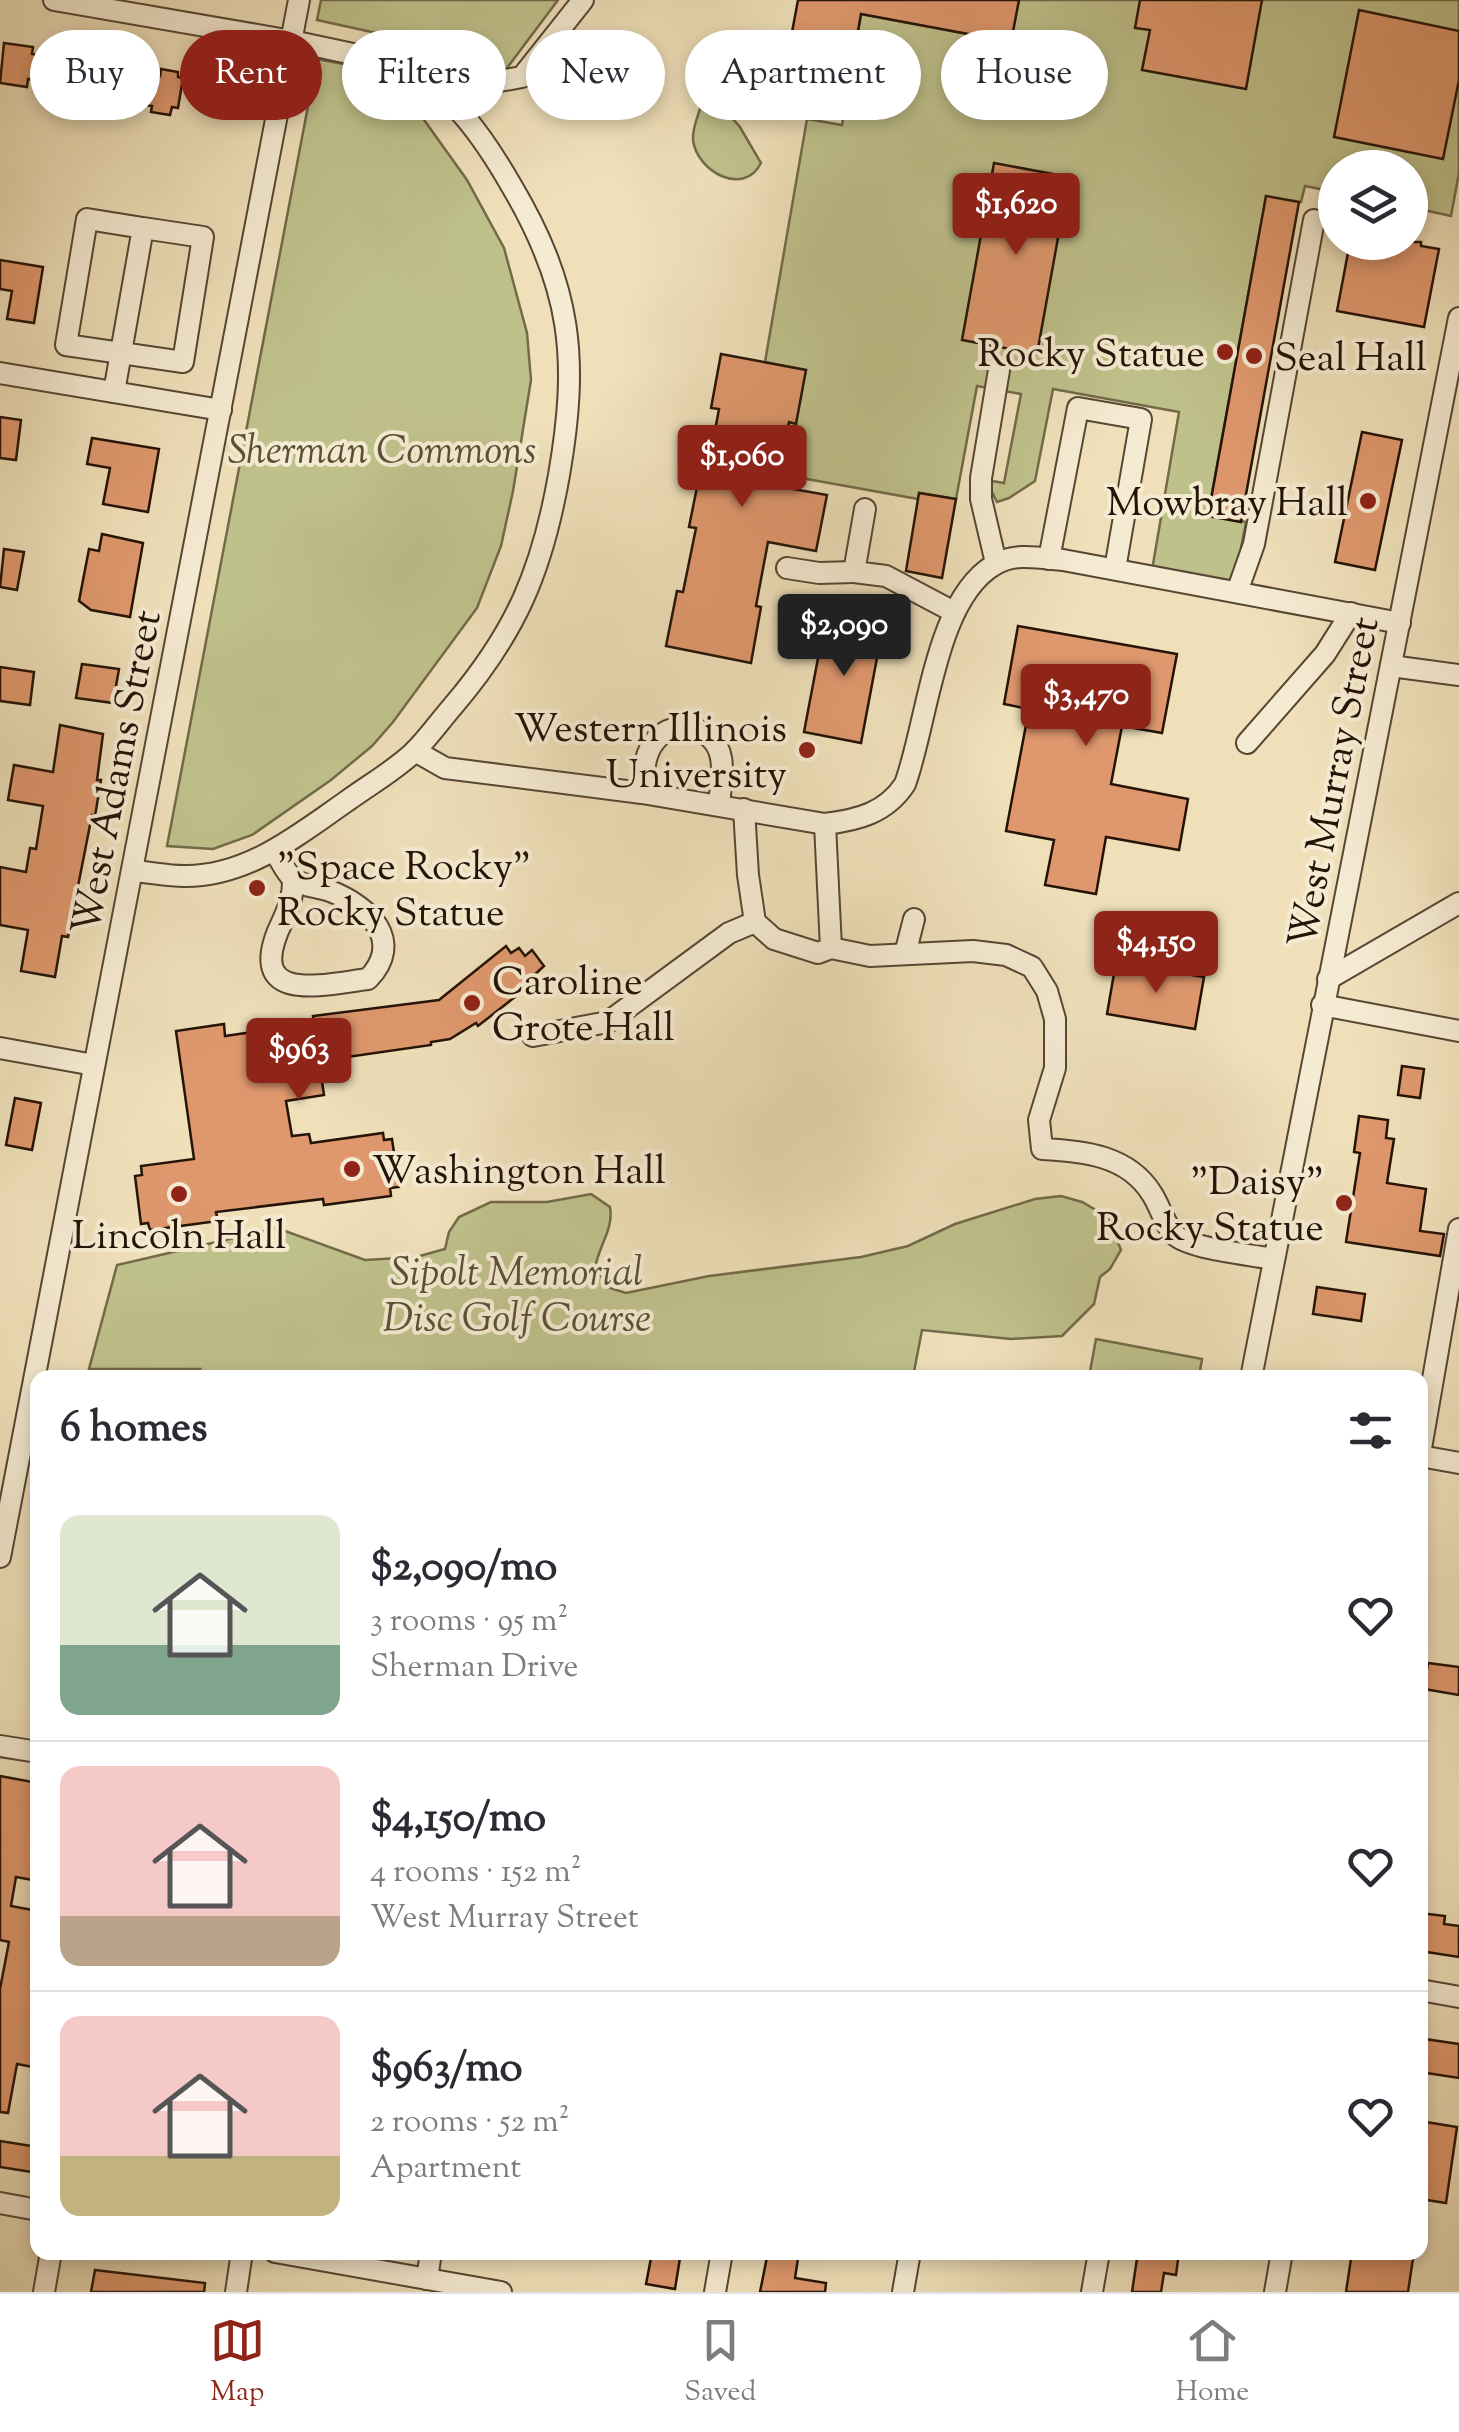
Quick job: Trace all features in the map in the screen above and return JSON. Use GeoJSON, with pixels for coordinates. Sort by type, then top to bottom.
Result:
{"type":"FeatureCollection","features":[{"type":"Feature","properties":{"kind":"street"},"geometry":{"type":"LineString","coordinates":[[54,0],[228,30]]}},
{"type":"Feature","properties":{"kind":"street","name":"West Adams Street"},"geometry":{"type":"LineString","coordinates":[[294,30],[300,0]]}},
{"type":"Feature","properties":{"kind":"street"},"geometry":{"type":"LineString","coordinates":[[506,80],[522,77],[584,0]]}},
{"type":"Feature","properties":{"kind":"street","name":"West Adams Street"},"geometry":{"type":"LineString","coordinates":[[36,1370],[277,120]]}},
{"type":"Feature","properties":{"kind":"street"},"geometry":{"type":"LineString","coordinates":[[132,870],[184,876],[207,874],[274,851],[415,751],[480,675],[516,618],[534,578],[570,414],[566,314],[540,237],[488,145],[467,120]]}},
{"type":"Feature","properties":{"kind":"street"},"geometry":{"type":"LineString","coordinates":[[87,219],[143,228],[203,237],[184,362],[66,345],[87,219]]}},
{"type":"Feature","properties":{"kind":"street"},"geometry":{"type":"LineString","coordinates":[[1237,592],[1254,544],[1314,220]]}},
{"type":"Feature","properties":{"kind":"street"},"geometry":{"type":"LineString","coordinates":[[114,392],[143,228]]}},
{"type":"Feature","properties":{"kind":"street","name":"West Murray Street"},"geometry":{"type":"LineString","coordinates":[[1253,1370],[1459,318]]}},
{"type":"Feature","properties":{"kind":"street"},"geometry":{"type":"LineString","coordinates":[[996,563],[981,499],[981,478],[999,370]]}},
{"type":"Feature","properties":{"kind":"street"},"geometry":{"type":"LineString","coordinates":[[0,373],[221,410]]}},
{"type":"Feature","properties":{"kind":"street"},"geometry":{"type":"LineString","coordinates":[[1049,559],[1078,408],[1142,419],[1115,569]]}},
{"type":"Feature","properties":{"kind":"street"},"geometry":{"type":"LineString","coordinates":[[854,572],[865,508]]}},
{"type":"Feature","properties":{"kind":"street"},"geometry":{"type":"LineString","coordinates":[[415,751],[445,768],[642,793],[825,824],[855,820],[880,810],[895,799],[905,784],[954,612],[970,586],[996,563],[1028,556],[1049,559],[1400,622]]}},
{"type":"Feature","properties":{"kind":"street"},"geometry":{"type":"LineString","coordinates":[[787,568],[886,576],[954,612]]}},
{"type":"Feature","properties":{"kind":"street"},"geometry":{"type":"LineString","coordinates":[[1246,743],[1325,654],[1350,614]]}},
{"type":"Feature","properties":{"kind":"street"},"geometry":{"type":"LineString","coordinates":[[1390,666],[1459,675]]}},
{"type":"Feature","properties":{"kind":"street"},"geometry":{"type":"LineString","coordinates":[[642,793],[648,752],[654,741],[663,732],[687,727],[710,737],[718,747],[722,759],[719,805]]}},
{"type":"Feature","properties":{"kind":"street"},"geometry":{"type":"LineString","coordinates":[[744,809],[755,922],[774,939],[818,953],[831,948],[870,956],[974,951],[1006,955],[1032,967],[1047,991],[1055,1019],[1054,1068],[1039,1120],[1042,1150],[1106,1157],[1128,1169],[1150,1189],[1175,1235],[1193,1243],[1274,1260]]}},
{"type":"Feature","properties":{"kind":"street"},"geometry":{"type":"LineString","coordinates":[[825,824],[831,948]]}},
{"type":"Feature","properties":{"kind":"street"},"geometry":{"type":"LineString","coordinates":[[274,851],[293,879],[294,894],[272,948],[272,966],[282,982],[294,987],[368,979],[378,970],[386,951],[382,932],[370,916],[348,900],[293,879]]}},
{"type":"Feature","properties":{"kind":"street"},"geometry":{"type":"LineString","coordinates":[[1328,979],[1459,903]]}},
{"type":"Feature","properties":{"kind":"street"},"geometry":{"type":"LineString","coordinates":[[905,954],[914,919]]}},
{"type":"Feature","properties":{"kind":"street"},"geometry":{"type":"LineString","coordinates":[[533,1036],[608,1022],[729,933],[755,922]]}},
{"type":"Feature","properties":{"kind":"street"},"geometry":{"type":"LineString","coordinates":[[1322,1005],[1459,1032]]}},
{"type":"Feature","properties":{"kind":"street"},"geometry":{"type":"LineString","coordinates":[[0,1048],[94,1065]]}},
{"type":"Feature","properties":{"kind":"street"},"geometry":{"type":"LineString","coordinates":[[1428,1409],[1459,1229]]}},
{"type":"Feature","properties":{"kind":"street","name":"West Adams Street"},"geometry":{"type":"LineString","coordinates":[[0,1558],[30,1401]]}},
{"type":"Feature","properties":{"kind":"street"},"geometry":{"type":"LineString","coordinates":[[1428,1457],[1459,1463]]}},
{"type":"Feature","properties":{"kind":"street"},"geometry":{"type":"LineString","coordinates":[[0,1746],[30,1751]]}},
{"type":"Feature","properties":{"kind":"street"},"geometry":{"type":"LineString","coordinates":[[1428,1991],[1459,1997]]}},
{"type":"Feature","properties":{"kind":"street"},"geometry":{"type":"LineString","coordinates":[[0,2203],[30,2209]]}},
{"type":"Feature","properties":{"kind":"street"},"geometry":{"type":"LineString","coordinates":[[44,2292],[50,2260]]}},
{"type":"Feature","properties":{"kind":"street"},"geometry":{"type":"LineString","coordinates":[[236,2292],[241,2260]]}},
{"type":"Feature","properties":{"kind":"street"},"geometry":{"type":"LineString","coordinates":[[321,2260],[501,2292]]}},
{"type":"Feature","properties":{"kind":"street"},"geometry":{"type":"LineString","coordinates":[[427,2279],[431,2260]]}},
{"type":"Feature","properties":{"kind":"street"},"geometry":{"type":"LineString","coordinates":[[715,2292],[721,2260]]}},
{"type":"Feature","properties":{"kind":"street"},"geometry":{"type":"LineString","coordinates":[[903,2292],[909,2260]]}},
{"type":"Feature","properties":{"kind":"street"},"geometry":{"type":"LineString","coordinates":[[1092,2292],[1098,2260]]}},
{"type":"Feature","properties":{"kind":"street"},"geometry":{"type":"LineString","coordinates":[[1275,2292],[1281,2260]]}},
{"type":"Feature","properties":{"kind":"green space"},"geometry":{"type":"Polygon","coordinates":[[[321,0],[558,0],[536,30],[526,30],[526,43],[506,68],[506,30],[363,30],[317,20],[321,0]]]}},
{"type":"Feature","properties":{"kind":"green space"},"geometry":{"type":"Polygon","coordinates":[[[1019,0],[1459,0],[1459,173],[1451,216],[1428,211],[1428,150],[1318,150],[1318,189],[1305,186],[1301,202],[1266,197],[1208,515],[1246,522],[1241,548],[1252,551],[1237,592],[1151,576],[1179,412],[1053,389],[1035,481],[997,502],[990,488],[992,481],[1004,483],[1021,394],[977,386],[956,499],[920,493],[918,499],[779,474],[789,422],[806,370],[765,362],[807,120],[842,125],[843,120],[921,120],[921,30],[858,30],[861,14],[946,30],[941,30],[941,120],[1108,120],[1108,30],[1013,30],[1019,0]]]}},
{"type":"Feature","properties":{"kind":"green space","name":"Sherman Commons"},"geometry":{"type":"Polygon","coordinates":[[[322,60],[342,64],[342,120],[424,120],[467,180],[504,248],[527,333],[531,380],[501,546],[477,608],[372,746],[252,835],[213,849],[167,846],[305,120],[322,120],[322,60]]]}},
{"type":"Feature","properties":{"kind":"green space"},"geometry":{"type":"Polygon","coordinates":[[[696,120],[734,120],[761,163],[744,178],[722,176],[696,152],[696,120]]]}},
{"type":"Feature","properties":{"kind":"green space","name":"Sipolt Memorial Disc Golf Course"},"geometry":{"type":"Polygon","coordinates":[[[591,1194],[610,1207],[608,1231],[595,1269],[610,1288],[626,1293],[709,1276],[861,1257],[908,1246],[955,1224],[1035,1199],[1061,1196],[1082,1202],[1108,1217],[1121,1250],[1100,1277],[1094,1304],[1062,1336],[1011,1339],[922,1330],[914,1370],[89,1369],[117,1265],[277,1228],[365,1260],[416,1257],[445,1249],[449,1232],[459,1217],[491,1202],[547,1202],[591,1194]]]}},
{"type":"Feature","properties":{"kind":"green space"},"geometry":{"type":"Polygon","coordinates":[[[1096,1339],[1202,1359],[1200,1370],[1090,1370],[1096,1339]]]}},
{"type":"Feature","properties":{"kind":"building"},"geometry":{"type":"Polygon","coordinates":[[[798,0],[1019,0],[1013,30],[947,30],[861,14],[858,30],[792,30],[798,0]]]}},
{"type":"Feature","properties":{"kind":"building"},"geometry":{"type":"Polygon","coordinates":[[[1140,0],[1262,0],[1246,89],[1142,70],[1150,30],[1135,28],[1140,0]]]}},
{"type":"Feature","properties":{"kind":"building"},"geometry":{"type":"Polygon","coordinates":[[[1359,10],[1459,31],[1459,80],[1443,159],[1428,156],[1428,150],[1398,150],[1334,137],[1359,10]]]}},
{"type":"Feature","properties":{"kind":"building"},"geometry":{"type":"Polygon","coordinates":[[[4,43],[30,47],[27,87],[0,83],[4,43]]]}},
{"type":"Feature","properties":{"kind":"building"},"geometry":{"type":"Polygon","coordinates":[[[161,69],[178,72],[180,77],[178,108],[172,107],[170,115],[160,113],[161,69]]]}},
{"type":"Feature","properties":{"kind":"building"},"geometry":{"type":"Polygon","coordinates":[[[994,163],[1069,177],[1037,354],[962,340],[994,163]]]}},
{"type":"Feature","properties":{"kind":"building"},"geometry":{"type":"Polygon","coordinates":[[[1266,196],[1299,202],[1241,522],[1208,516],[1266,196]]]}},
{"type":"Feature","properties":{"kind":"building"},"geometry":{"type":"Polygon","coordinates":[[[1428,247],[1439,249],[1424,327],[1337,311],[1347,260],[1428,260],[1428,247]]]}},
{"type":"Feature","properties":{"kind":"building"},"geometry":{"type":"Polygon","coordinates":[[[0,260],[43,267],[34,323],[7,319],[12,291],[0,289],[0,260]]]}},
{"type":"Feature","properties":{"kind":"building"},"geometry":{"type":"Polygon","coordinates":[[[721,354],[806,370],[796,424],[789,422],[776,486],[827,495],[816,551],[768,542],[751,663],[666,646],[677,591],[683,592],[696,528],[689,527],[700,472],[707,473],[719,409],[711,408],[721,354]]]}},
{"type":"Feature","properties":{"kind":"building"},"geometry":{"type":"Polygon","coordinates":[[[0,417],[21,420],[16,460],[0,458],[0,417]]]}},
{"type":"Feature","properties":{"kind":"building","name":"Mowbray Hall"},"geometry":{"type":"Polygon","coordinates":[[[1362,432],[1402,440],[1375,570],[1335,562],[1362,432]]]}},
{"type":"Feature","properties":{"kind":"building"},"geometry":{"type":"Polygon","coordinates":[[[92,438],[159,449],[148,512],[103,504],[110,468],[87,464],[92,438]]]}},
{"type":"Feature","properties":{"kind":"building"},"geometry":{"type":"Polygon","coordinates":[[[919,493],[956,499],[942,578],[906,571],[919,493]]]}},
{"type":"Feature","properties":{"kind":"building"},"geometry":{"type":"Polygon","coordinates":[[[102,534],[143,543],[130,617],[91,610],[79,601],[89,549],[99,551],[102,534]]]}},
{"type":"Feature","properties":{"kind":"building"},"geometry":{"type":"Polygon","coordinates":[[[4,549],[24,552],[17,590],[0,587],[4,549]]]}},
{"type":"Feature","properties":{"kind":"building"},"geometry":{"type":"Polygon","coordinates":[[[826,616],[883,626],[861,743],[804,732],[826,616]]]}},
{"type":"Feature","properties":{"kind":"building"},"geometry":{"type":"Polygon","coordinates":[[[1018,626],[1177,654],[1162,733],[1122,726],[1111,784],[1188,799],[1179,850],[1106,837],[1096,894],[1045,885],[1054,840],[1006,831],[1029,709],[1004,704],[1018,626]]]}},
{"type":"Feature","properties":{"kind":"building"},"geometry":{"type":"Polygon","coordinates":[[[82,664],[119,669],[113,703],[76,698],[82,664]]]}},
{"type":"Feature","properties":{"kind":"building"},"geometry":{"type":"Polygon","coordinates":[[[0,667],[34,672],[30,705],[0,701],[0,667]]]}},
{"type":"Feature","properties":{"kind":"building"},"geometry":{"type":"Polygon","coordinates":[[[60,725],[103,734],[95,816],[92,815],[68,937],[62,936],[55,977],[21,971],[28,930],[0,925],[0,867],[26,872],[30,848],[36,849],[43,806],[8,800],[14,765],[53,772],[60,725]]]}},
{"type":"Feature","properties":{"kind":"building"},"geometry":{"type":"Polygon","coordinates":[[[506,946],[511,953],[519,948],[525,956],[532,950],[544,966],[531,978],[534,982],[478,1026],[476,1023],[431,1045],[319,1061],[324,1095],[286,1101],[292,1136],[309,1134],[311,1143],[383,1133],[384,1140],[392,1139],[399,1187],[390,1188],[391,1196],[324,1205],[323,1199],[216,1212],[218,1221],[150,1230],[148,1223],[141,1224],[135,1176],[142,1175],[141,1166],[194,1159],[176,1031],[224,1024],[225,1036],[314,1023],[313,1016],[439,1000],[506,946]]]}},
{"type":"Feature","properties":{"kind":"building"},"geometry":{"type":"Polygon","coordinates":[[[1116,962],[1204,977],[1195,1029],[1107,1014],[1116,962]]]}},
{"type":"Feature","properties":{"kind":"building"},"geometry":{"type":"Polygon","coordinates":[[[1402,1066],[1424,1069],[1420,1098],[1398,1095],[1402,1066]]]}},
{"type":"Feature","properties":{"kind":"building"},"geometry":{"type":"Polygon","coordinates":[[[15,1098],[41,1103],[32,1150],[6,1145],[15,1098]]]}},
{"type":"Feature","properties":{"kind":"building"},"geometry":{"type":"Polygon","coordinates":[[[1359,1116],[1388,1120],[1386,1138],[1394,1139],[1387,1183],[1426,1189],[1420,1231],[1444,1234],[1440,1256],[1346,1242],[1360,1153],[1354,1152],[1359,1116]]]}},
{"type":"Feature","properties":{"kind":"building"},"geometry":{"type":"Polygon","coordinates":[[[1317,1287],[1365,1294],[1361,1321],[1313,1314],[1317,1287]]]}},
{"type":"Feature","properties":{"kind":"building"},"geometry":{"type":"Polygon","coordinates":[[[1428,1663],[1459,1667],[1459,1695],[1428,1690],[1428,1663]]]}},
{"type":"Feature","properties":{"kind":"building"},"geometry":{"type":"Polygon","coordinates":[[[0,1776],[30,1782],[30,1880],[16,1877],[11,1906],[30,1910],[30,2066],[17,2064],[8,2113],[0,2112],[0,1989],[9,1942],[0,1940],[0,1776]]]}},
{"type":"Feature","properties":{"kind":"building"},"geometry":{"type":"Polygon","coordinates":[[[1428,1914],[1445,1916],[1444,1924],[1459,1926],[1459,1957],[1428,1952],[1428,1914]]]}},
{"type":"Feature","properties":{"kind":"building"},"geometry":{"type":"Polygon","coordinates":[[[1428,2039],[1459,2044],[1459,2078],[1428,2073],[1428,2039]]]}},
{"type":"Feature","properties":{"kind":"building"},"geometry":{"type":"Polygon","coordinates":[[[1428,2122],[1457,2127],[1446,2203],[1428,2200],[1428,2122]]]}},
{"type":"Feature","properties":{"kind":"building"},"geometry":{"type":"Polygon","coordinates":[[[0,2141],[30,2146],[30,2172],[0,2167],[0,2141]]]}},
{"type":"Feature","properties":{"kind":"building"},"geometry":{"type":"Polygon","coordinates":[[[651,2260],[680,2260],[675,2289],[646,2284],[651,2260]]]}},
{"type":"Feature","properties":{"kind":"building"},"geometry":{"type":"Polygon","coordinates":[[[766,2260],[798,2260],[795,2278],[826,2283],[825,2292],[760,2292],[766,2260]]]}},
{"type":"Feature","properties":{"kind":"building"},"geometry":{"type":"Polygon","coordinates":[[[1137,2260],[1178,2260],[1176,2275],[1164,2273],[1161,2292],[1132,2292],[1137,2260]]]}},
{"type":"Feature","properties":{"kind":"building"},"geometry":{"type":"Polygon","coordinates":[[[1351,2260],[1413,2260],[1408,2292],[1346,2292],[1351,2260]]]}},
{"type":"Feature","properties":{"kind":"building"},"geometry":{"type":"Polygon","coordinates":[[[95,2270],[205,2283],[204,2292],[91,2292],[95,2270]]]}},
{"type":"Feature","properties":{"kind":"place","name":"Rocky Statue"},"geometry":{"type":"Point","coordinates":[1225,352]}},
{"type":"Feature","properties":{"kind":"place","name":"Seal Hall"},"geometry":{"type":"Point","coordinates":[1254,356]}},
{"type":"Feature","properties":{"kind":"place","name":"Mowbray Hall"},"geometry":{"type":"Point","coordinates":[1368,501]}},
{"type":"Feature","properties":{"kind":"place","name":"Western Illinois University"},"geometry":{"type":"Point","coordinates":[807,750]}},
{"type":"Feature","properties":{"kind":"place","name":"\"Space Rocky\" Rocky Statue"},"geometry":{"type":"Point","coordinates":[257,888]}},
{"type":"Feature","properties":{"kind":"place","name":"Caroline Grote Hall"},"geometry":{"type":"Point","coordinates":[472,1003]}},
{"type":"Feature","properties":{"kind":"place","name":"Washington Hall"},"geometry":{"type":"Point","coordinates":[352,1169]}},
{"type":"Feature","properties":{"kind":"place","name":"Lincoln Hall"},"geometry":{"type":"Point","coordinates":[179,1194]}},
{"type":"Feature","properties":{"kind":"place","name":"\"Daisy\" Rocky Statue"},"geometry":{"type":"Point","coordinates":[1344,1203]}}]}
